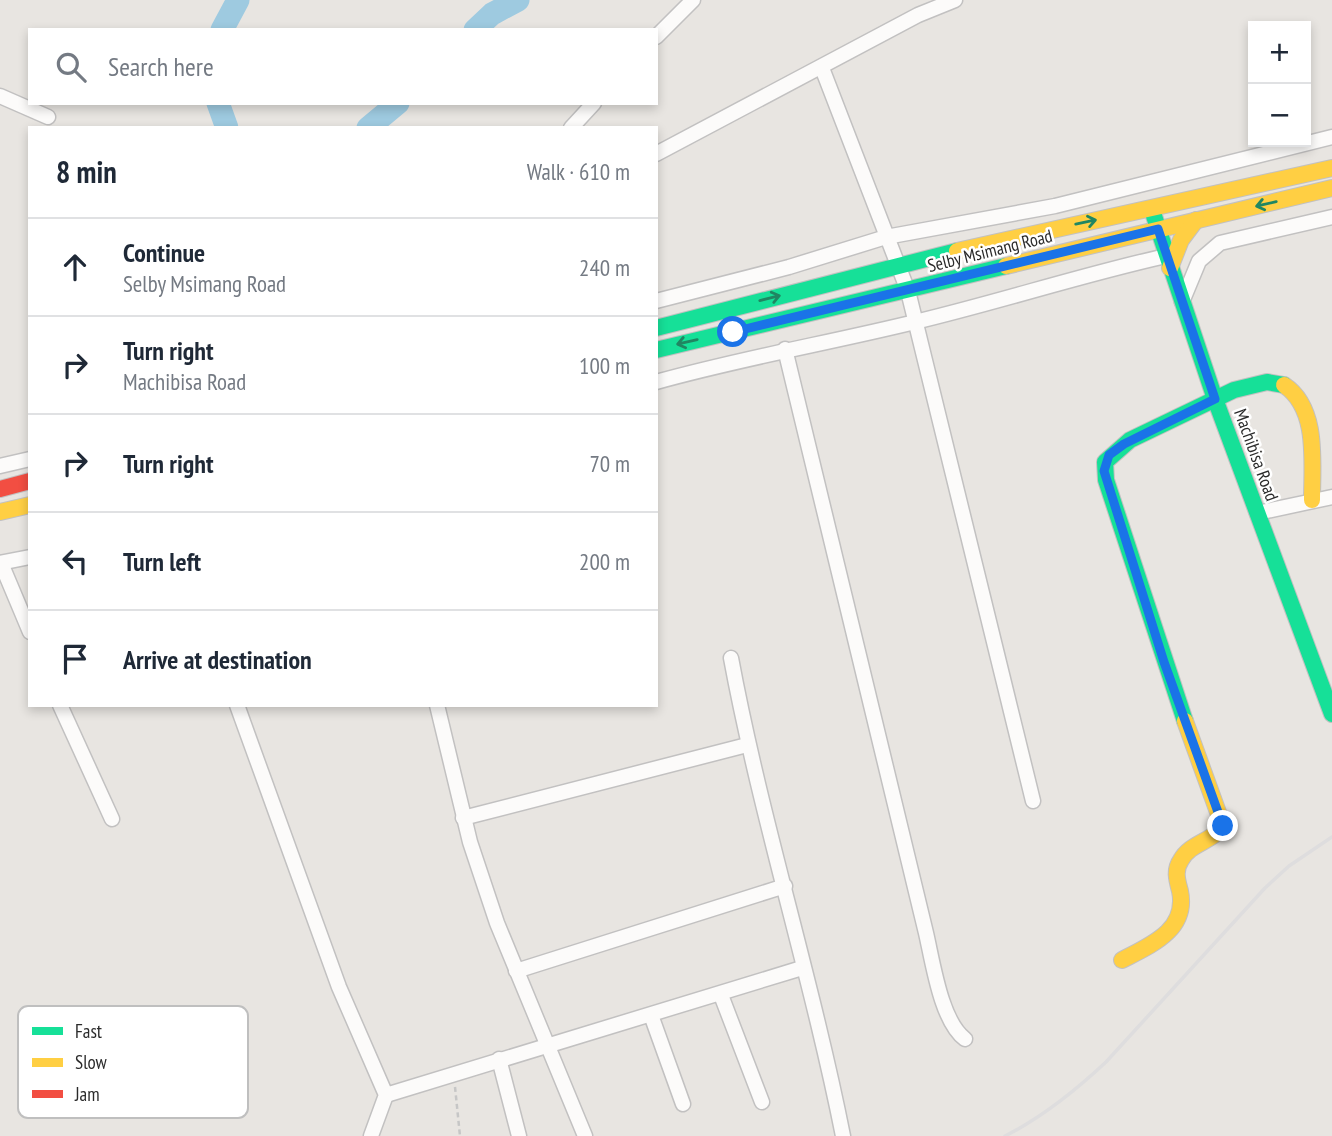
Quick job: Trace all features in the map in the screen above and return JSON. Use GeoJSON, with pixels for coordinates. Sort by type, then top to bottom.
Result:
{"type":"FeatureCollection","features":[{"type":"Feature","properties":{"kind":"main road","name":"Selby Msimang Road"},"geometry":{"type":"LineString","coordinates":[[658,327],[897,264],[1332,168]]}},
{"type":"Feature","properties":{"kind":"main road","name":"Selby Msimang Road"},"geometry":{"type":"LineString","coordinates":[[658,350],[1332,188]]}},
{"type":"Feature","properties":{"kind":"main road","name":"Machibisa Road"},"geometry":{"type":"LineString","coordinates":[[1151,208],[1215,399],[1332,714]]}},
{"type":"Feature","properties":{"kind":"main road"},"geometry":{"type":"LineString","coordinates":[[1168,262],[1196,220]]}},
{"type":"Feature","properties":{"kind":"main road"},"geometry":{"type":"LineString","coordinates":[[1122,960],[1164,937],[1175,926],[1182,913],[1175,881],[1178,863],[1187,849],[1220,832],[1223,826],[1164,662],[1137,568],[1106,480],[1105,462],[1124,444],[1242,387],[1269,383],[1283,385],[1300,399],[1307,410],[1312,447],[1312,500]]}},
{"type":"Feature","properties":{"kind":"main road"},"geometry":{"type":"LineString","coordinates":[[0,489],[28,482]]}},
{"type":"Feature","properties":{"kind":"main road"},"geometry":{"type":"LineString","coordinates":[[0,512],[28,505]]}},
{"type":"Feature","properties":{"kind":"street"},"geometry":{"type":"LineString","coordinates":[[658,35],[692,0]]}},
{"type":"Feature","properties":{"kind":"street"},"geometry":{"type":"LineString","coordinates":[[658,153],[918,15],[955,0]]}},
{"type":"Feature","properties":{"kind":"street"},"geometry":{"type":"LineString","coordinates":[[822,68],[908,291],[917,322],[1033,801]]}},
{"type":"Feature","properties":{"kind":"street"},"geometry":{"type":"LineString","coordinates":[[0,96],[48,117]]}},
{"type":"Feature","properties":{"kind":"street"},"geometry":{"type":"LineString","coordinates":[[573,126],[592,105]]}},
{"type":"Feature","properties":{"kind":"street"},"geometry":{"type":"LineString","coordinates":[[658,300],[886,237],[1055,206],[1332,136]]}},
{"type":"Feature","properties":{"kind":"street"},"geometry":{"type":"LineString","coordinates":[[1181,303],[1199,261],[1220,243],[1332,217]]}},
{"type":"Feature","properties":{"kind":"street"},"geometry":{"type":"LineString","coordinates":[[658,381],[785,349],[917,322],[1098,271],[1168,262]]}},
{"type":"Feature","properties":{"kind":"street"},"geometry":{"type":"LineString","coordinates":[[785,349],[932,959],[949,1017],[957,1033],[965,1039]]}},
{"type":"Feature","properties":{"kind":"street"},"geometry":{"type":"LineString","coordinates":[[0,466],[28,459]]}},
{"type":"Feature","properties":{"kind":"street"},"geometry":{"type":"LineString","coordinates":[[1257,513],[1332,497]]}},
{"type":"Feature","properties":{"kind":"street"},"geometry":{"type":"LineString","coordinates":[[28,557],[0,563],[28,627]]}},
{"type":"Feature","properties":{"kind":"street"},"geometry":{"type":"LineString","coordinates":[[731,658],[747,745],[785,886],[843,1136]]}},
{"type":"Feature","properties":{"kind":"street"},"geometry":{"type":"LineString","coordinates":[[61,707],[113,819]]}},
{"type":"Feature","properties":{"kind":"street"},"geometry":{"type":"LineString","coordinates":[[238,707],[339,986],[386,1095],[371,1136]]}},
{"type":"Feature","properties":{"kind":"street"},"geometry":{"type":"LineString","coordinates":[[438,707],[463,818],[497,923],[585,1136]]}},
{"type":"Feature","properties":{"kind":"street"},"geometry":{"type":"LineString","coordinates":[[463,818],[747,745]]}},
{"type":"Feature","properties":{"kind":"street"},"geometry":{"type":"LineString","coordinates":[[516,971],[785,886]]}},
{"type":"Feature","properties":{"kind":"street"},"geometry":{"type":"LineString","coordinates":[[386,1095],[549,1044],[721,995],[802,968]]}},
{"type":"Feature","properties":{"kind":"street"},"geometry":{"type":"LineString","coordinates":[[721,995],[762,1102]]}},
{"type":"Feature","properties":{"kind":"street"},"geometry":{"type":"LineString","coordinates":[[651,1015],[683,1104]]}},
{"type":"Feature","properties":{"kind":"street"},"geometry":{"type":"LineString","coordinates":[[499,1059],[519,1136]]}},
{"type":"Feature","properties":{"kind":"path"},"geometry":{"type":"LineString","coordinates":[[453,1074],[460,1136]]}},
{"type":"Feature","properties":{"kind":"waterway"},"geometry":{"type":"LineString","coordinates":[[223,28],[238,0]]}},
{"type":"Feature","properties":{"kind":"waterway"},"geometry":{"type":"LineString","coordinates":[[477,28],[492,14],[518,0]]}},
{"type":"Feature","properties":{"kind":"waterway"},"geometry":{"type":"LineString","coordinates":[[219,105],[226,126]]}},
{"type":"Feature","properties":{"kind":"waterway"},"geometry":{"type":"LineString","coordinates":[[370,126],[396,105]]}},
{"type":"Feature","properties":{"kind":"railway"},"geometry":{"type":"LineString","coordinates":[[1005,1136],[1045,1112],[1094,1073],[1265,888],[1289,866],[1332,837]]}},
{"type":"Feature","properties":{"kind":"traffic: fast"},"geometry":{"type":"LineString","coordinates":[[1154,216],[1215,399],[1332,714]]}},
{"type":"Feature","properties":{"kind":"traffic: fast"},"geometry":{"type":"LineString","coordinates":[[658,327],[957,251]]}},
{"type":"Feature","properties":{"kind":"traffic: fast"},"geometry":{"type":"LineString","coordinates":[[658,350],[1006,266]]}},
{"type":"Feature","properties":{"kind":"traffic: fast"},"geometry":{"type":"LineString","coordinates":[[1185,721],[1106,480],[1105,462],[1130,440],[1234,390],[1267,382],[1284,385]]}},
{"type":"Feature","properties":{"kind":"traffic: slow"},"geometry":{"type":"LineString","coordinates":[[957,251],[1332,168]]}},
{"type":"Feature","properties":{"kind":"traffic: slow"},"geometry":{"type":"LineString","coordinates":[[1006,266],[1332,188]]}},
{"type":"Feature","properties":{"kind":"traffic: slow"},"geometry":{"type":"LineString","coordinates":[[1170,268],[1181,240],[1196,220]]}},
{"type":"Feature","properties":{"kind":"traffic: slow"},"geometry":{"type":"LineString","coordinates":[[1284,385],[1303,407],[1308,422],[1312,453],[1312,500]]}},
{"type":"Feature","properties":{"kind":"traffic: slow"},"geometry":{"type":"LineString","coordinates":[[0,512],[28,505]]}},
{"type":"Feature","properties":{"kind":"traffic: slow"},"geometry":{"type":"LineString","coordinates":[[1122,960],[1155,942],[1173,926],[1181,905],[1177,868],[1185,854],[1213,836],[1223,826],[1185,721]]}},
{"type":"Feature","properties":{"kind":"traffic: jam"},"geometry":{"type":"LineString","coordinates":[[0,489],[28,482]]}},
{"type":"Feature","properties":{"kind":"route"},"geometry":{"type":"LineString","coordinates":[[733,332],[1158,229],[1215,399],[1124,444],[1109,455],[1104,471],[1137,568],[1164,662],[1222,817],[1223,826]]}}]}
